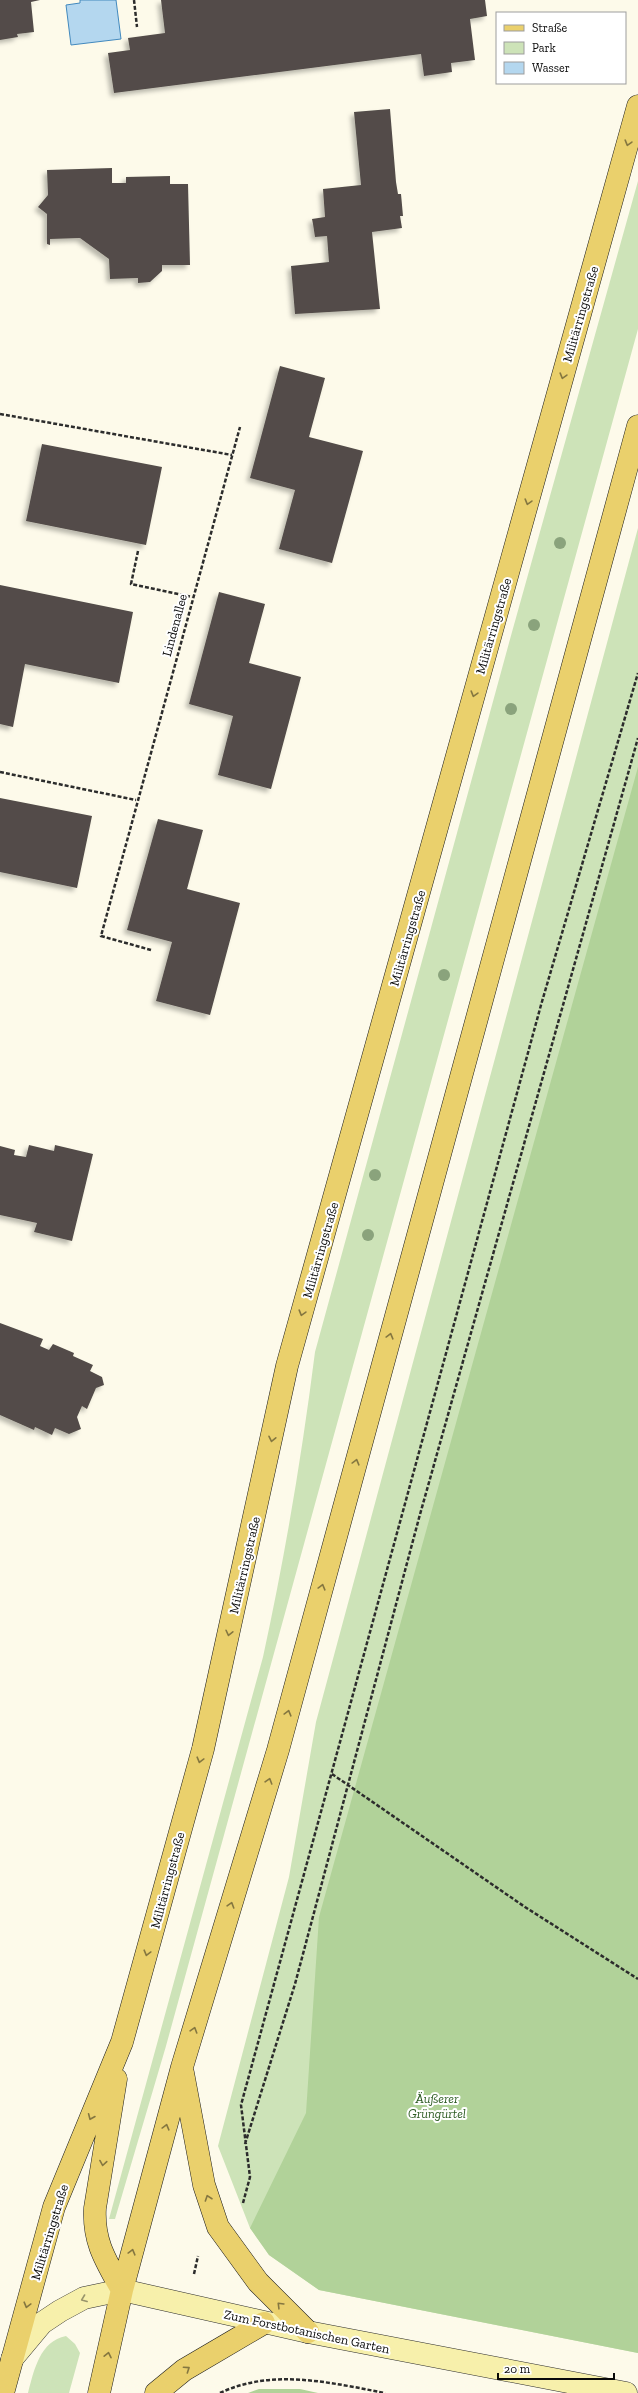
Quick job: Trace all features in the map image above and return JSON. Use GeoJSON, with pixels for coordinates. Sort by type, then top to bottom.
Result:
{"type":"FeatureCollection","features":[{"type":"Feature","properties":{"kind":"main road","name":"Militärringstraße"},"geometry":{"type":"LineString","coordinates":[[3,2393],[54,2207],[122,2042],[203,1749],[287,1366],[638,106]]}},
{"type":"Feature","properties":{"kind":"main road"},"geometry":{"type":"LineString","coordinates":[[99,2393],[122,2290],[182,2067],[278,1750],[638,426]]}},
{"type":"Feature","properties":{"kind":"main road"},"geometry":{"type":"LineString","coordinates":[[122,2042],[95,2208],[94,2224],[102,2255],[122,2290]]}},
{"type":"Feature","properties":{"kind":"main road"},"geometry":{"type":"LineString","coordinates":[[182,2067],[204,2185],[218,2227],[258,2282],[308,2332]]}},
{"type":"Feature","properties":{"kind":"main road","name":"Zum Forstbotanischen Garten"},"geometry":{"type":"LineString","coordinates":[[12,2360],[42,2323],[60,2311],[84,2298],[122,2290],[308,2332],[626,2393]]}},
{"type":"Feature","properties":{"kind":"main road"},"geometry":{"type":"LineString","coordinates":[[156,2393],[184,2370],[264,2323]]}},
{"type":"Feature","properties":{"kind":"path"},"geometry":{"type":"LineString","coordinates":[[134,0],[137,27]]}},
{"type":"Feature","properties":{"kind":"path"},"geometry":{"type":"LineString","coordinates":[[0,414],[232,455]]}},
{"type":"Feature","properties":{"kind":"path","name":"Lindenallee"},"geometry":{"type":"LineString","coordinates":[[151,950],[101,936],[136,800],[240,427]]}},
{"type":"Feature","properties":{"kind":"path"},"geometry":{"type":"LineString","coordinates":[[138,551],[131,584],[192,597]]}},
{"type":"Feature","properties":{"kind":"path"},"geometry":{"type":"LineString","coordinates":[[638,673],[540,1005],[241,2105],[244,2146],[295,1984],[418,1518],[638,738]]}},
{"type":"Feature","properties":{"kind":"path"},"geometry":{"type":"LineString","coordinates":[[0,772],[136,800]]}},
{"type":"Feature","properties":{"kind":"path"},"geometry":{"type":"LineString","coordinates":[[332,1774],[525,1907],[638,1979]]}},
{"type":"Feature","properties":{"kind":"path"},"geometry":{"type":"LineString","coordinates":[[220,2393],[232,2387],[263,2381],[308,2379],[385,2393]]}},
{"type":"Feature","properties":{"kind":"green space"},"geometry":{"type":"Polygon","coordinates":[[[638,181],[638,329],[166,2046],[115,2219],[109,2219],[263,1657],[279,1581],[292,1505],[315,1352],[512,632],[638,181]]]}},
{"type":"Feature","properties":{"kind":"green space","name":"Äußerer Grüngürtel"},"geometry":{"type":"Polygon","coordinates":[[[638,528],[638,2353],[319,2290],[269,2255],[250,2228],[218,2146],[289,1877],[316,1722],[638,528]]]}},
{"type":"Feature","properties":{"kind":"green space","name":"Äußerer Grüngürtel"},"geometry":{"type":"Polygon","coordinates":[[[638,767],[638,2353],[319,2290],[269,2255],[250,2228],[306,2113],[319,1917],[638,767]]]}},
{"type":"Feature","properties":{"kind":"green space"},"geometry":{"type":"Polygon","coordinates":[[[66,2336],[75,2344],[80,2353],[69,2393],[28,2393],[36,2366],[44,2350],[57,2339],[66,2336]]]}},
{"type":"Feature","properties":{"kind":"green space"},"geometry":{"type":"Polygon","coordinates":[[[259,2389],[300,2389],[318,2393],[248,2393],[259,2389]]]}},
{"type":"Feature","properties":{"kind":"water"},"geometry":{"type":"Polygon","coordinates":[[[80,0],[116,0],[121,39],[71,45],[66,5],[80,3],[80,0]]]}},
{"type":"Feature","properties":{"kind":"building"},"geometry":{"type":"Polygon","coordinates":[[[0,0],[40,0],[31,2],[34,32],[17,34],[18,37],[0,40],[0,0]]]}},
{"type":"Feature","properties":{"kind":"building"},"geometry":{"type":"Polygon","coordinates":[[[161,0],[485,0],[487,16],[470,19],[475,60],[451,63],[452,72],[424,76],[421,54],[114,93],[108,53],[130,50],[128,38],[165,33],[161,0]]]}},
{"type":"Feature","properties":{"kind":"building"},"geometry":{"type":"Polygon","coordinates":[[[390,109],[396,182],[398,194],[401,194],[403,216],[400,216],[402,228],[372,232],[380,309],[295,314],[291,266],[329,262],[327,236],[315,237],[312,219],[325,217],[323,189],[361,185],[354,112],[390,109]]]}},
{"type":"Feature","properties":{"kind":"building"},"geometry":{"type":"Polygon","coordinates":[[[112,168],[112,183],[126,183],[126,177],[170,176],[170,184],[188,184],[190,265],[162,265],[162,271],[150,282],[138,283],[138,278],[110,279],[109,259],[80,238],[50,239],[50,245],[47,244],[47,214],[38,207],[48,195],[47,170],[112,168]]]}},
{"type":"Feature","properties":{"kind":"building"},"geometry":{"type":"Polygon","coordinates":[[[280,366],[325,378],[309,437],[363,451],[332,563],[279,549],[295,490],[250,478],[280,366]]]}},
{"type":"Feature","properties":{"kind":"building"},"geometry":{"type":"Polygon","coordinates":[[[42,444],[162,467],[146,545],[26,521],[42,444]]]}},
{"type":"Feature","properties":{"kind":"building"},"geometry":{"type":"Polygon","coordinates":[[[0,585],[133,612],[119,683],[25,664],[13,727],[0,724],[0,585]]]}},
{"type":"Feature","properties":{"kind":"building"},"geometry":{"type":"Polygon","coordinates":[[[219,592],[265,604],[249,663],[301,677],[271,789],[218,775],[233,716],[189,704],[219,592]]]}},
{"type":"Feature","properties":{"kind":"building"},"geometry":{"type":"Polygon","coordinates":[[[0,798],[92,816],[77,888],[0,872],[0,798]]]}},
{"type":"Feature","properties":{"kind":"building"},"geometry":{"type":"Polygon","coordinates":[[[158,819],[203,830],[187,889],[240,903],[210,1015],[156,1001],[172,942],[127,930],[158,819]]]}},
{"type":"Feature","properties":{"kind":"building"},"geometry":{"type":"Polygon","coordinates":[[[29,1145],[54,1151],[55,1145],[93,1154],[72,1241],[34,1232],[37,1223],[0,1215],[0,1146],[15,1150],[14,1155],[26,1157],[29,1145]]]}},
{"type":"Feature","properties":{"kind":"building"},"geometry":{"type":"Polygon","coordinates":[[[0,1323],[43,1339],[40,1346],[49,1350],[53,1344],[74,1353],[73,1356],[93,1365],[90,1371],[102,1377],[104,1385],[96,1388],[87,1409],[82,1406],[77,1417],[81,1429],[69,1434],[55,1428],[52,1435],[35,1427],[34,1430],[0,1415],[0,1323]]]}}]}
